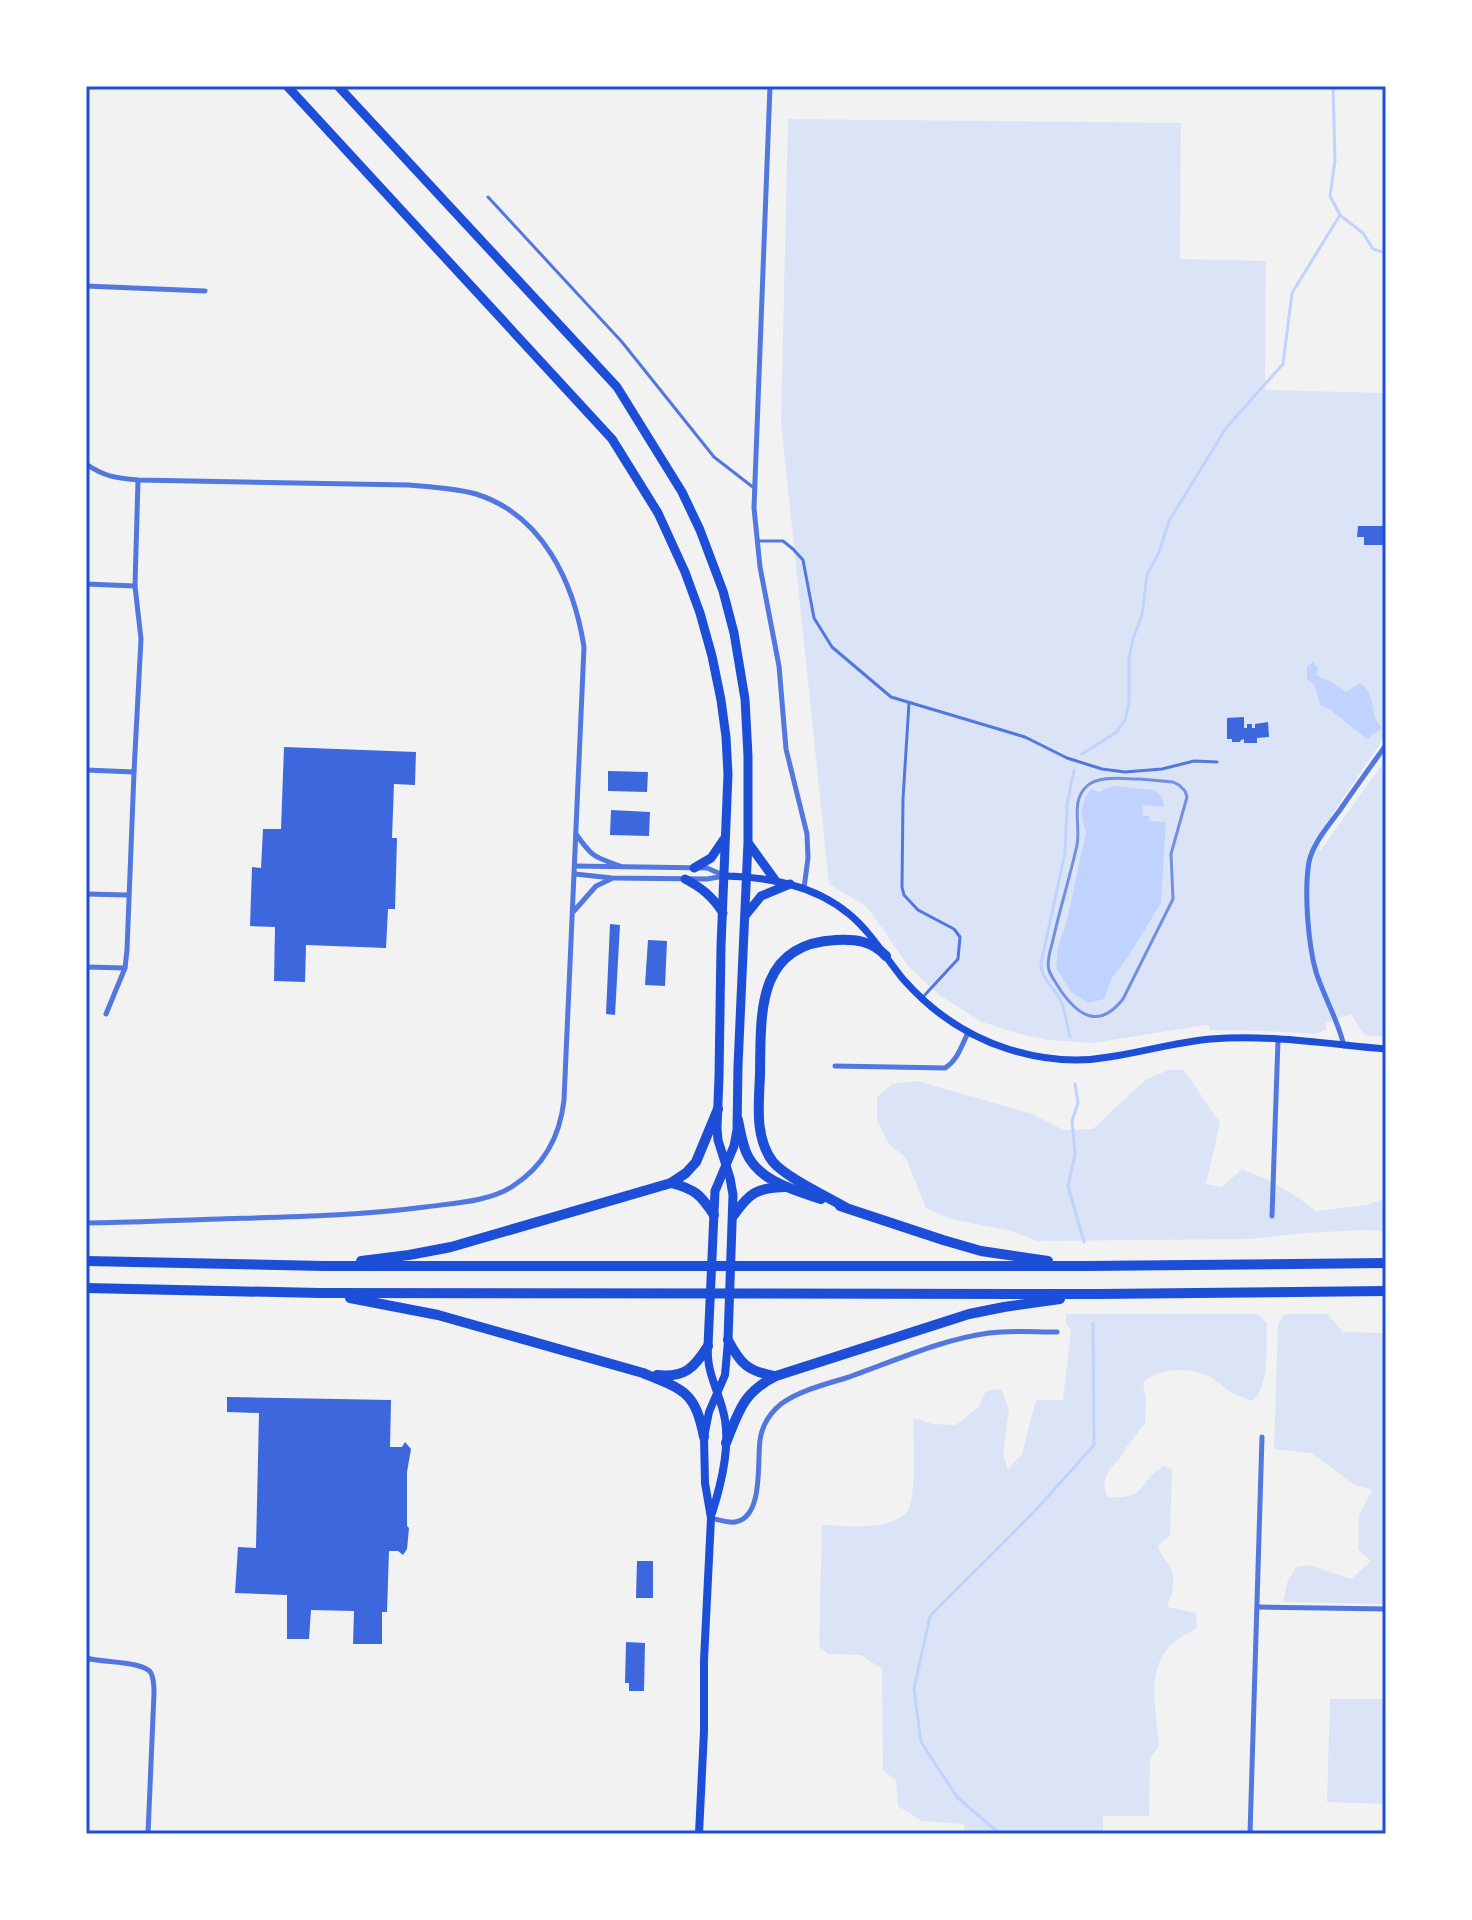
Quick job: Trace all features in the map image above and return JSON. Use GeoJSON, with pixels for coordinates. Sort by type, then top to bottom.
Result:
{"type":"FeatureCollection","features":[{"type":"Feature","properties":{"kind":"highway"},"geometry":{"type":"LineString","coordinates":[[287,86],[612,439],[668,532],[689,582],[704,624],[717,678],[728,774],[717,1128],[733,1188],[728,1340],[744,1365],[753,1371],[776,1376]]}},
{"type":"Feature","properties":{"kind":"highway"},"geometry":{"type":"LineString","coordinates":[[338,86],[617,387],[672,473],[700,530],[723,591],[734,633],[746,718],[748,842],[736,1138],[717,1184],[708,1346],[697,1363],[684,1373],[666,1376],[643,1373]]}},
{"type":"Feature","properties":{"kind":"highway"},"geometry":{"type":"LineString","coordinates":[[694,868],[711,858],[726,836]]}},
{"type":"Feature","properties":{"kind":"highway"},"geometry":{"type":"LineString","coordinates":[[748,842],[775,880]]}},
{"type":"Feature","properties":{"kind":"highway"},"geometry":{"type":"LineString","coordinates":[[685,879],[702,888],[723,913]]}},
{"type":"Feature","properties":{"kind":"highway"},"geometry":{"type":"LineString","coordinates":[[745,916],[761,896],[790,884]]}},
{"type":"Feature","properties":{"kind":"highway"},"geometry":{"type":"LineString","coordinates":[[845,1207],[775,1164],[763,1143],[758,1110],[761,1014],[767,987],[781,964],[807,945],[821,941],[860,941],[877,948],[886,956]]}},
{"type":"Feature","properties":{"kind":"highway"},"geometry":{"type":"LineString","coordinates":[[324,1266],[451,1247],[671,1183],[696,1162],[718,1109]]}},
{"type":"Feature","properties":{"kind":"highway"},"geometry":{"type":"LineString","coordinates":[[738,1120],[745,1150],[753,1164],[764,1175],[786,1187],[981,1251],[1086,1266]]}},
{"type":"Feature","properties":{"kind":"highway"},"geometry":{"type":"LineString","coordinates":[[671,1183],[698,1193],[714,1215]]}},
{"type":"Feature","properties":{"kind":"highway"},"geometry":{"type":"LineString","coordinates":[[734,1215],[744,1200],[757,1191],[786,1187]]}},
{"type":"Feature","properties":{"kind":"highway"},"geometry":{"type":"LineString","coordinates":[[86,1261],[324,1266],[1386,1263]]}},
{"type":"Feature","properties":{"kind":"highway"},"geometry":{"type":"LineString","coordinates":[[86,1288],[320,1293],[1098,1294],[1386,1291]]}},
{"type":"Feature","properties":{"kind":"highway"},"geometry":{"type":"LineString","coordinates":[[320,1293],[416,1310],[643,1373],[689,1397],[698,1411],[704,1437]]}},
{"type":"Feature","properties":{"kind":"highway"},"geometry":{"type":"LineString","coordinates":[[726,1443],[743,1401],[762,1383],[776,1376],[969,1314],[1098,1294]]}},
{"type":"Feature","properties":{"kind":"main road"},"geometry":{"type":"LineString","coordinates":[[724,876],[775,880],[804,888],[829,900],[850,914],[869,934],[922,998],[968,1033],[1019,1052],[1064,1060],[1107,1058],[1172,1044],[1251,1038],[1386,1049]]}},
{"type":"Feature","properties":{"kind":"main road"},"geometry":{"type":"LineString","coordinates":[[699,1834],[711,1518],[705,1483],[704,1437],[709,1412],[727,1365],[728,1340]]}},
{"type":"Feature","properties":{"kind":"main road"},"geometry":{"type":"LineString","coordinates":[[708,1346],[708,1366],[725,1421],[726,1443],[721,1484],[711,1518]]}},
{"type":"Feature","properties":{"kind":"street"},"geometry":{"type":"LineString","coordinates":[[770,86],[754,488],[757,541],[779,666],[786,749],[807,834],[804,888]]}},
{"type":"Feature","properties":{"kind":"street"},"geometry":{"type":"LineString","coordinates":[[86,286],[205,291]]}},
{"type":"Feature","properties":{"kind":"street"},"geometry":{"type":"LineString","coordinates":[[86,464],[109,477],[138,480],[394,484],[445,488],[486,498],[516,515],[541,540],[563,573],[577,611],[584,647],[564,1100],[552,1145],[543,1159],[512,1187],[467,1201],[367,1214],[283,1219],[86,1223]]}},
{"type":"Feature","properties":{"kind":"street"},"geometry":{"type":"LineString","coordinates":[[106,1014],[125,968],[127,950],[141,639],[135,586],[138,480]]}},
{"type":"Feature","properties":{"kind":"street"},"geometry":{"type":"LineString","coordinates":[[86,584],[135,586]]}},
{"type":"Feature","properties":{"kind":"street"},"geometry":{"type":"LineString","coordinates":[[1344,1046],[1313,960],[1307,885],[1309,862],[1315,847],[1386,745]]}},
{"type":"Feature","properties":{"kind":"street"},"geometry":{"type":"LineString","coordinates":[[86,770],[134,772]]}},
{"type":"Feature","properties":{"kind":"street"},"geometry":{"type":"LineString","coordinates":[[576,834],[595,857],[625,868]]}},
{"type":"Feature","properties":{"kind":"street"},"geometry":{"type":"LineString","coordinates":[[575,870],[707,868],[724,876]]}},
{"type":"Feature","properties":{"kind":"street"},"geometry":{"type":"LineString","coordinates":[[575,870],[612,878],[707,879],[724,876]]}},
{"type":"Feature","properties":{"kind":"street"},"geometry":{"type":"LineString","coordinates":[[573,914],[596,886],[612,878]]}},
{"type":"Feature","properties":{"kind":"street"},"geometry":{"type":"LineString","coordinates":[[86,894],[128,895]]}},
{"type":"Feature","properties":{"kind":"street"},"geometry":{"type":"LineString","coordinates":[[86,967],[125,968]]}},
{"type":"Feature","properties":{"kind":"street"},"geometry":{"type":"LineString","coordinates":[[835,1066],[945,1068],[957,1057],[968,1033]]}},
{"type":"Feature","properties":{"kind":"street"},"geometry":{"type":"LineString","coordinates":[[1272,1216],[1278,1040]]}},
{"type":"Feature","properties":{"kind":"street"},"geometry":{"type":"LineString","coordinates":[[711,1518],[736,1522],[752,1510],[762,1431],[772,1413],[786,1401],[961,1339],[1003,1332],[1057,1332]]}},
{"type":"Feature","properties":{"kind":"street"},"geometry":{"type":"LineString","coordinates":[[1250,1834],[1262,1437]]}},
{"type":"Feature","properties":{"kind":"street"},"geometry":{"type":"LineString","coordinates":[[1258,1607],[1386,1609]]}},
{"type":"Feature","properties":{"kind":"street"},"geometry":{"type":"LineString","coordinates":[[86,1658],[137,1664],[147,1668],[152,1675],[154,1693],[148,1834]]}},
{"type":"Feature","properties":{"kind":"lane"},"geometry":{"type":"LineString","coordinates":[[488,197],[622,342],[714,457],[754,488]]}},
{"type":"Feature","properties":{"kind":"lane"},"geometry":{"type":"LineString","coordinates":[[757,541],[783,541],[803,560],[814,618],[832,647],[891,697],[1025,737],[1067,758],[1102,769],[1125,772],[1162,769],[1194,761],[1217,762]]}},
{"type":"Feature","properties":{"kind":"lane"},"geometry":{"type":"LineString","coordinates":[[909,703],[902,887],[904,895],[918,910],[954,929],[960,937],[958,959],[922,998]]}},
{"type":"Feature","properties":{"kind":"shaded area"},"geometry":{"type":"Polygon","coordinates":[[[788,119],[1181,123],[1180,259],[1266,261],[1265,390],[1386,393],[1386,735],[1320,832],[1320,851],[1386,759],[1386,1037],[1364,1035],[1351,1014],[1326,1023],[1326,1030],[1315,1034],[1209,1030],[1209,1025],[1205,1025],[1093,1043],[1049,1040],[1020,1034],[982,1022],[939,995],[908,966],[864,905],[829,884],[781,422],[788,119]]]}},
{"type":"Feature","properties":{"kind":"shaded area"},"geometry":{"type":"Polygon","coordinates":[[[1168,1070],[1184,1070],[1220,1123],[1206,1184],[1222,1187],[1242,1169],[1281,1187],[1316,1211],[1367,1205],[1386,1198],[1386,1231],[1305,1233],[1250,1239],[1037,1241],[1012,1231],[951,1219],[926,1208],[906,1158],[889,1144],[877,1121],[877,1097],[892,1084],[917,1081],[1033,1114],[1063,1130],[1093,1129],[1145,1080],[1168,1070]]]}},
{"type":"Feature","properties":{"kind":"shaded area"},"geometry":{"type":"Polygon","coordinates":[[[1066,1314],[1258,1314],[1267,1323],[1264,1376],[1258,1395],[1252,1401],[1197,1372],[1167,1371],[1150,1377],[1143,1383],[1145,1423],[1109,1470],[1104,1483],[1107,1497],[1130,1496],[1164,1466],[1172,1469],[1170,1535],[1158,1546],[1173,1579],[1167,1607],[1196,1613],[1197,1628],[1170,1646],[1157,1668],[1154,1694],[1159,1746],[1150,1758],[1149,1816],[1103,1816],[1103,1834],[965,1834],[964,1824],[922,1821],[898,1806],[896,1781],[883,1770],[882,1669],[861,1655],[828,1654],[819,1646],[822,1525],[879,1525],[900,1518],[907,1512],[912,1494],[913,1418],[933,1424],[956,1425],[978,1407],[986,1391],[1001,1389],[1009,1409],[1003,1454],[1008,1469],[1022,1454],[1036,1400],[1063,1400],[1071,1330],[1066,1324],[1066,1314]]]}},
{"type":"Feature","properties":{"kind":"shaded area"},"geometry":{"type":"Polygon","coordinates":[[[1285,1314],[1327,1314],[1343,1332],[1386,1333],[1386,1604],[1283,1602],[1287,1583],[1296,1567],[1309,1565],[1351,1579],[1371,1561],[1358,1550],[1359,1515],[1372,1490],[1355,1485],[1311,1453],[1274,1449],[1278,1324],[1285,1314]]]}},
{"type":"Feature","properties":{"kind":"shaded area"},"geometry":{"type":"Polygon","coordinates":[[[1330,1699],[1386,1699],[1386,1804],[1327,1802],[1330,1699]]]}},
{"type":"Feature","properties":{"kind":"water"},"geometry":{"type":"Polygon","coordinates":[[[1313,662],[1318,668],[1316,675],[1346,692],[1360,683],[1366,688],[1375,717],[1382,728],[1367,739],[1328,708],[1321,706],[1314,684],[1307,679],[1307,666],[1313,662]]]}},
{"type":"Feature","properties":{"kind":"water"},"geometry":{"type":"Polygon","coordinates":[[[1114,786],[1154,790],[1162,797],[1164,807],[1143,805],[1142,815],[1149,816],[1149,821],[1166,822],[1161,903],[1112,978],[1104,999],[1088,1003],[1071,992],[1056,968],[1058,948],[1086,832],[1083,804],[1091,789],[1099,792],[1114,786]]]}},
{"type":"Feature","properties":{"kind":"building"},"geometry":{"type":"Polygon","coordinates":[[[1358,526],[1386,526],[1386,545],[1364,545],[1364,537],[1357,537],[1358,526]]]}},
{"type":"Feature","properties":{"kind":"building"},"geometry":{"type":"Polygon","coordinates":[[[1244,717],[1244,728],[1247,724],[1255,728],[1255,724],[1268,722],[1269,737],[1257,738],[1257,743],[1227,739],[1227,718],[1244,717]]]}},
{"type":"Feature","properties":{"kind":"building"},"geometry":{"type":"Polygon","coordinates":[[[284,747],[416,752],[415,785],[394,784],[392,838],[397,838],[395,909],[388,909],[386,948],[306,945],[305,982],[274,981],[275,927],[250,926],[252,867],[261,868],[263,829],[281,829],[284,747]]]}},
{"type":"Feature","properties":{"kind":"building"},"geometry":{"type":"Polygon","coordinates":[[[608,771],[648,772],[647,792],[608,791],[608,771]]]}},
{"type":"Feature","properties":{"kind":"building"},"geometry":{"type":"Polygon","coordinates":[[[611,810],[650,812],[649,836],[610,835],[611,810]]]}},
{"type":"Feature","properties":{"kind":"building"},"geometry":{"type":"Polygon","coordinates":[[[610,924],[620,925],[615,1015],[606,1014],[610,924]]]}},
{"type":"Feature","properties":{"kind":"building"},"geometry":{"type":"Polygon","coordinates":[[[648,940],[667,941],[665,986],[645,985],[648,940]]]}},
{"type":"Feature","properties":{"kind":"building"},"geometry":{"type":"Polygon","coordinates":[[[227,1397],[391,1400],[390,1447],[402,1447],[405,1442],[411,1449],[407,1472],[409,1528],[407,1549],[403,1555],[398,1551],[389,1551],[387,1612],[382,1612],[382,1644],[353,1644],[354,1611],[311,1610],[309,1639],[287,1639],[287,1595],[235,1593],[238,1547],[256,1548],[259,1413],[227,1412],[227,1397]]]}},
{"type":"Feature","properties":{"kind":"building"},"geometry":{"type":"Polygon","coordinates":[[[637,1561],[653,1561],[653,1598],[636,1598],[637,1561]]]}},
{"type":"Feature","properties":{"kind":"building"},"geometry":{"type":"Polygon","coordinates":[[[626,1642],[645,1643],[644,1691],[629,1691],[629,1683],[625,1683],[626,1642]]]}},
{"type":"Feature","properties":{"kind":"waterway"},"geometry":{"type":"LineString","coordinates":[[1082,754],[1117,732],[1125,720],[1129,703],[1129,658],[1142,615],[1147,575],[1159,552],[1169,521],[1226,428],[1283,364],[1292,293],[1340,215],[1330,196],[1335,161],[1333,86]]}},
{"type":"Feature","properties":{"kind":"waterway"},"geometry":{"type":"LineString","coordinates":[[1341,216],[1363,233],[1373,249],[1386,253]]}},
{"type":"Feature","properties":{"kind":"waterway"},"geometry":{"type":"LineString","coordinates":[[1070,1037],[1062,1004],[1043,975],[1041,963],[1065,853],[1067,805],[1074,770]]}},
{"type":"Feature","properties":{"kind":"waterway"},"geometry":{"type":"LineString","coordinates":[[1075,1084],[1078,1103],[1072,1121],[1075,1154],[1068,1186],[1084,1242]]}},
{"type":"Feature","properties":{"kind":"waterway"},"geometry":{"type":"LineString","coordinates":[[1000,1834],[957,1797],[921,1742],[914,1689],[930,1616],[1034,1512],[1094,1445],[1093,1323]]}},
{"type":"Feature","properties":{"kind":"railway"},"geometry":{"type":"LineString","coordinates":[[1140,779],[1173,782],[1185,791],[1187,797],[1171,854],[1173,899],[1123,999],[1106,1014],[1090,1016],[1068,1000],[1048,966],[1077,845],[1077,806],[1082,792],[1098,780],[1140,779]]}}]}
